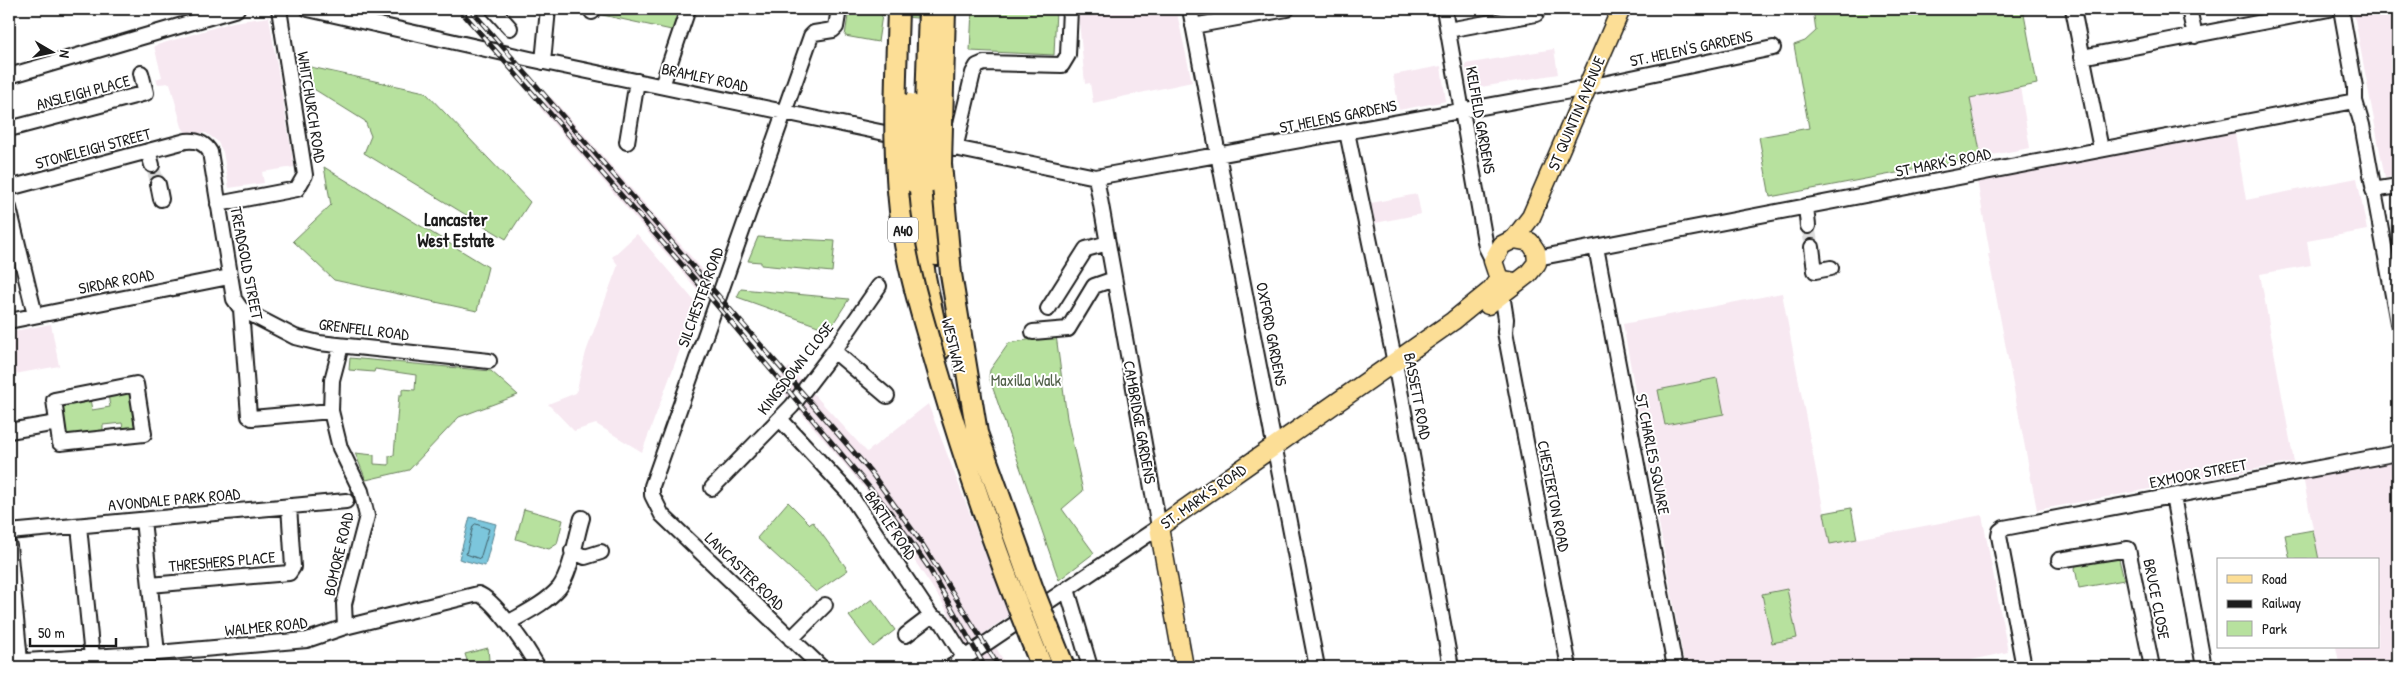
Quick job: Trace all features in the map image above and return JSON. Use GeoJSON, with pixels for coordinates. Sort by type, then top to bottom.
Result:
{"type":"FeatureCollection","features":[{"type":"Feature","properties":{"kind":"highway","name":"A40"},"geometry":{"type":"LineString","coordinates":[[898,9],[897,178],[903,232],[920,307],[960,445]]}},
{"type":"Feature","properties":{"kind":"highway","name":"WESTWAY"},"geometry":{"type":"LineString","coordinates":[[912,9],[910,103],[913,182],[925,277],[960,445],[1013,598],[1042,667]]}},
{"type":"Feature","properties":{"kind":"highway","name":"WESTWAY"},"geometry":{"type":"LineString","coordinates":[[929,9],[926,106],[928,182],[937,270],[953,345],[976,433],[1034,592],[1064,667]]}},
{"type":"Feature","properties":{"kind":"highway","name":"A40"},"geometry":{"type":"LineString","coordinates":[[945,9],[941,164],[951,274],[976,433]]}},
{"type":"Feature","properties":{"kind":"main road","name":"ST QUINTIN AVENUE"},"geometry":{"type":"LineString","coordinates":[[1493,262],[1521,246],[1531,217],[1621,9]]}},
{"type":"Feature","properties":{"kind":"main road","name":"ST QUINTIN AVENUE"},"geometry":{"type":"LineString","coordinates":[[1506,285],[1534,268],[1521,246]]}},
{"type":"Feature","properties":{"kind":"main road"},"geometry":{"type":"LineString","coordinates":[[1493,262],[1506,285]]}},
{"type":"Feature","properties":{"kind":"main road","name":"ST. MARK'S ROAD"},"geometry":{"type":"LineString","coordinates":[[1453,321],[1487,305],[1506,285]]}},
{"type":"Feature","properties":{"kind":"main road","name":"ST. MARK'S ROAD"},"geometry":{"type":"LineString","coordinates":[[1159,527],[1395,363],[1453,321],[1490,290],[1506,285]]}},
{"type":"Feature","properties":{"kind":"main road","name":"CAMBRIDGE GARDENS"},"geometry":{"type":"LineString","coordinates":[[1159,527],[1184,667]]}},
{"type":"Feature","properties":{"kind":"street"},"geometry":{"type":"LineString","coordinates":[[9,76],[210,12],[237,9]]}},
{"type":"Feature","properties":{"kind":"street","name":"WHITCHURCH ROAD"},"geometry":{"type":"LineString","coordinates":[[218,204],[297,189],[305,175],[279,9]]}},
{"type":"Feature","properties":{"kind":"street","name":"BRAMLEY ROAD"},"geometry":{"type":"LineString","coordinates":[[308,9],[543,62],[1096,177]]}},
{"type":"Feature","properties":{"kind":"street"},"geometry":{"type":"LineString","coordinates":[[493,9],[510,28]]}},
{"type":"Feature","properties":{"kind":"street"},"geometry":{"type":"LineString","coordinates":[[543,62],[548,9]]}},
{"type":"Feature","properties":{"kind":"street"},"geometry":{"type":"LineString","coordinates":[[662,86],[688,9]]}},
{"type":"Feature","properties":{"kind":"street","name":"SILCHESTER ROAD"},"geometry":{"type":"LineString","coordinates":[[652,495],[654,476],[811,36],[814,33],[833,30],[838,20],[839,9]]}},
{"type":"Feature","properties":{"kind":"street"},"geometry":{"type":"LineString","coordinates":[[955,149],[973,73],[977,66],[984,63],[1062,65],[1068,55],[1070,9]]}},
{"type":"Feature","properties":{"kind":"street","name":"OXFORD GARDENS"},"geometry":{"type":"LineString","coordinates":[[1190,9],[1317,667]]}},
{"type":"Feature","properties":{"kind":"street"},"geometry":{"type":"LineString","coordinates":[[1194,26],[1287,9]]}},
{"type":"Feature","properties":{"kind":"street","name":"KELFIELD GARDENS"},"geometry":{"type":"LineString","coordinates":[[1444,9],[1485,238],[1488,253],[1493,262]]}},
{"type":"Feature","properties":{"kind":"street"},"geometry":{"type":"LineString","coordinates":[[2073,9],[2101,149]]}},
{"type":"Feature","properties":{"kind":"street"},"geometry":{"type":"LineString","coordinates":[[2189,9],[2195,36]]}},
{"type":"Feature","properties":{"kind":"street"},"geometry":{"type":"LineString","coordinates":[[2082,57],[2329,9]]}},
{"type":"Feature","properties":{"kind":"street"},"geometry":{"type":"LineString","coordinates":[[2340,9],[2355,87],[2355,101],[2398,323]]}},
{"type":"Feature","properties":{"kind":"street"},"geometry":{"type":"LineString","coordinates":[[1448,30],[1536,14]]}},
{"type":"Feature","properties":{"kind":"street","name":"ST. HELEN'S GARDENS"},"geometry":{"type":"LineString","coordinates":[[1587,88],[1773,48]]}},
{"type":"Feature","properties":{"kind":"street","name":"ANSLEIGH PLACE"},"geometry":{"type":"LineString","coordinates":[[9,130],[146,93],[142,73]]}},
{"type":"Feature","properties":{"kind":"street"},"geometry":{"type":"LineString","coordinates":[[627,142],[637,81]]}},
{"type":"Feature","properties":{"kind":"street","name":"ST HELENS GARDENS"},"geometry":{"type":"LineString","coordinates":[[1096,177],[1587,88]]}},
{"type":"Feature","properties":{"kind":"street","name":"ST MARK'S ROAD"},"geometry":{"type":"LineString","coordinates":[[1521,246],[1596,247],[2355,101]]}},
{"type":"Feature","properties":{"kind":"street","name":"BASSETT ROAD"},"geometry":{"type":"LineString","coordinates":[[1348,132],[1395,363],[1451,667]]}},
{"type":"Feature","properties":{"kind":"street","name":"TREADGOLD STREET"},"geometry":{"type":"LineString","coordinates":[[186,141],[195,140],[206,146],[210,152],[229,276],[234,299],[241,309],[249,416],[331,411]]}},
{"type":"Feature","properties":{"kind":"street","name":"STONELEIGH STREET"},"geometry":{"type":"LineString","coordinates":[[9,188],[186,141]]}},
{"type":"Feature","properties":{"kind":"street"},"geometry":{"type":"LineString","coordinates":[[148,151],[152,165]]}},
{"type":"Feature","properties":{"kind":"street","name":"CAMBRIDGE GARDENS"},"geometry":{"type":"LineString","coordinates":[[1096,177],[1159,527]]}},
{"type":"Feature","properties":{"kind":"street"},"geometry":{"type":"LineString","coordinates":[[158,184],[161,199]]}},
{"type":"Feature","properties":{"kind":"street"},"geometry":{"type":"LineString","coordinates":[[2373,190],[2398,186]]}},
{"type":"Feature","properties":{"kind":"street"},"geometry":{"type":"LineString","coordinates":[[1806,206],[1808,226]]}},
{"type":"Feature","properties":{"kind":"street"},"geometry":{"type":"LineString","coordinates":[[9,208],[36,315]]}},
{"type":"Feature","properties":{"kind":"street"},"geometry":{"type":"LineString","coordinates":[[1485,238],[1521,246]]}},
{"type":"Feature","properties":{"kind":"street"},"geometry":{"type":"LineString","coordinates":[[1048,309],[1086,249],[1108,243]]}},
{"type":"Feature","properties":{"kind":"street","name":"ST CHARLES SQUARE"},"geometry":{"type":"LineString","coordinates":[[1596,247],[1675,667]]}},
{"type":"Feature","properties":{"kind":"street"},"geometry":{"type":"LineString","coordinates":[[1812,247],[1815,271],[1831,268]]}},
{"type":"Feature","properties":{"kind":"street","name":"SIRDAR ROAD"},"geometry":{"type":"LineString","coordinates":[[9,321],[229,276]]}},
{"type":"Feature","properties":{"kind":"street"},"geometry":{"type":"LineString","coordinates":[[1033,332],[1068,328],[1094,286],[1114,279]]}},
{"type":"Feature","properties":{"kind":"street","name":"CHESTERTON ROAD"},"geometry":{"type":"LineString","coordinates":[[1506,285],[1505,332],[1569,667]]}},
{"type":"Feature","properties":{"kind":"street","name":"KINGSDOWN CLOSE"},"geometry":{"type":"LineString","coordinates":[[712,488],[792,406],[834,351],[879,286]]}},
{"type":"Feature","properties":{"kind":"street","name":"CHESTERTON ROAD"},"geometry":{"type":"LineString","coordinates":[[1487,305],[1494,312],[1505,332]]}},
{"type":"Feature","properties":{"kind":"street","name":"GRENFELL ROAD"},"geometry":{"type":"LineString","coordinates":[[241,309],[295,337],[341,346],[489,361]]}},
{"type":"Feature","properties":{"kind":"street","name":"BOMORE ROAD"},"geometry":{"type":"LineString","coordinates":[[341,346],[332,380],[331,411],[340,448],[361,491],[367,516],[344,604],[345,627]]}},
{"type":"Feature","properties":{"kind":"street"},"geometry":{"type":"LineString","coordinates":[[834,351],[887,396]]}},
{"type":"Feature","properties":{"kind":"street"},"geometry":{"type":"LineString","coordinates":[[136,384],[144,434],[60,444],[57,423],[54,400],[136,384]]}},
{"type":"Feature","properties":{"kind":"street","name":"BARTLE ROAD"},"geometry":{"type":"LineString","coordinates":[[780,419],[848,492],[932,616],[942,622],[964,656]]}},
{"type":"Feature","properties":{"kind":"street"},"geometry":{"type":"LineString","coordinates":[[9,431],[57,423]]}},
{"type":"Feature","properties":{"kind":"street","name":"EXMOOR STREET"},"geometry":{"type":"LineString","coordinates":[[2024,667],[1999,536],[2000,531],[2004,528],[2398,453]]}},
{"type":"Feature","properties":{"kind":"street","name":"LANCASTER ROAD"},"geometry":{"type":"LineString","coordinates":[[652,495],[662,515],[821,667]]}},
{"type":"Feature","properties":{"kind":"street"},"geometry":{"type":"LineString","coordinates":[[2173,496],[2204,667]]}},
{"type":"Feature","properties":{"kind":"street","name":"AVONDALE PARK ROAD"},"geometry":{"type":"LineString","coordinates":[[9,532],[289,506],[342,497]]}},
{"type":"Feature","properties":{"kind":"street","name":"THRESHERS PLACE"},"geometry":{"type":"LineString","coordinates":[[150,585],[289,573],[293,567],[289,506]]}},
{"type":"Feature","properties":{"kind":"street"},"geometry":{"type":"LineString","coordinates":[[508,623],[559,588],[566,576],[582,518]]}},
{"type":"Feature","properties":{"kind":"street"},"geometry":{"type":"LineString","coordinates":[[143,520],[157,654]]}},
{"type":"Feature","properties":{"kind":"street"},"geometry":{"type":"LineString","coordinates":[[79,526],[92,657]]}},
{"type":"Feature","properties":{"kind":"street","name":"ST. MARK'S ROAD"},"geometry":{"type":"LineString","coordinates":[[951,667],[964,656],[1159,527]]}},
{"type":"Feature","properties":{"kind":"street"},"geometry":{"type":"LineString","coordinates":[[9,546],[15,661]]}},
{"type":"Feature","properties":{"kind":"street","name":"BRUCE CLOSE"},"geometry":{"type":"LineString","coordinates":[[2059,560],[2128,549],[2152,667]]}},
{"type":"Feature","properties":{"kind":"street"},"geometry":{"type":"LineString","coordinates":[[572,552],[585,557],[601,552]]}},
{"type":"Feature","properties":{"kind":"street"},"geometry":{"type":"LineString","coordinates":[[1067,589],[1090,667]]}},
{"type":"Feature","properties":{"kind":"street","name":"WALMER ROAD"},"geometry":{"type":"LineString","coordinates":[[15,661],[157,654],[307,640],[345,627],[478,594],[486,596],[508,623],[538,667]]}},
{"type":"Feature","properties":{"kind":"street"},"geometry":{"type":"LineString","coordinates":[[791,639],[825,606]]}},
{"type":"Feature","properties":{"kind":"street"},"geometry":{"type":"LineString","coordinates":[[906,635],[932,616]]}},
{"type":"Feature","properties":{"kind":"shaded area"},"geometry":{"type":"Polygon","coordinates":[[[1078,9],[1176,9],[1192,82],[1093,103],[1090,83],[1085,84],[1078,9]]]}},
{"type":"Feature","properties":{"kind":"shaded area"},"geometry":{"type":"Polygon","coordinates":[[[2353,9],[2398,9],[2398,175],[2385,178],[2353,9]]]}},
{"type":"Feature","properties":{"kind":"shaded area"},"geometry":{"type":"Polygon","coordinates":[[[269,17],[294,167],[262,172],[264,183],[229,188],[223,152],[217,141],[206,133],[186,133],[182,127],[170,83],[158,84],[156,79],[162,77],[154,46],[233,22],[269,17]]]}},
{"type":"Feature","properties":{"kind":"shaded area"},"geometry":{"type":"Polygon","coordinates":[[[1554,49],[1558,74],[1469,89],[1465,64],[1554,49]]]}},
{"type":"Feature","properties":{"kind":"shaded area"},"geometry":{"type":"Polygon","coordinates":[[[1441,66],[1446,101],[1399,110],[1393,75],[1441,66]]]}},
{"type":"Feature","properties":{"kind":"shaded area"},"geometry":{"type":"Polygon","coordinates":[[[2020,87],[2030,148],[1981,157],[1970,98],[2020,87]]]}},
{"type":"Feature","properties":{"kind":"shaded area"},"geometry":{"type":"Polygon","coordinates":[[[551,97],[709,277],[702,295],[539,107],[551,97]]]}},
{"type":"Feature","properties":{"kind":"shaded area"},"geometry":{"type":"Polygon","coordinates":[[[2235,133],[2246,200],[2357,178],[2367,230],[2307,241],[2311,265],[2260,274],[2294,462],[2037,510],[1988,254],[1990,254],[1977,180],[2235,133]]]}},
{"type":"Feature","properties":{"kind":"shaded area"},"geometry":{"type":"Polygon","coordinates":[[[1417,194],[1421,214],[1375,223],[1371,203],[1417,194]]]}},
{"type":"Feature","properties":{"kind":"shaded area"},"geometry":{"type":"Polygon","coordinates":[[[637,234],[697,304],[642,452],[596,424],[574,431],[548,404],[576,393],[586,352],[618,265],[612,257],[637,234]]]}},
{"type":"Feature","properties":{"kind":"shaded area"},"geometry":{"type":"Polygon","coordinates":[[[1782,293],[1830,544],[1982,515],[2008,652],[1971,660],[1972,667],[1685,667],[1623,324],[1782,293]]]}},
{"type":"Feature","properties":{"kind":"shaded area"},"geometry":{"type":"Polygon","coordinates":[[[51,324],[59,366],[9,375],[9,332],[51,324]]]}},
{"type":"Feature","properties":{"kind":"shaded area"},"geometry":{"type":"Polygon","coordinates":[[[789,367],[867,452],[928,404],[1009,616],[987,631],[1007,667],[980,667],[942,602],[873,498],[776,383],[789,367]]]}},
{"type":"Feature","properties":{"kind":"shaded area"},"geometry":{"type":"Polygon","coordinates":[[[2398,459],[2398,667],[2340,667],[2336,648],[2380,648],[2380,558],[2319,558],[2303,477],[2398,459]]]}},
{"type":"Feature","properties":{"kind":"green space"},"geometry":{"type":"Polygon","coordinates":[[[598,9],[684,9],[676,31],[598,14],[598,9]]]}},
{"type":"Feature","properties":{"kind":"green space"},"geometry":{"type":"Polygon","coordinates":[[[849,9],[918,9],[917,18],[882,15],[878,42],[845,36],[849,9]]]}},
{"type":"Feature","properties":{"kind":"green space"},"geometry":{"type":"Polygon","coordinates":[[[972,9],[1056,9],[1054,55],[970,51],[972,9]]]}},
{"type":"Feature","properties":{"kind":"green space"},"geometry":{"type":"Polygon","coordinates":[[[1813,9],[2023,9],[2037,84],[1970,98],[1981,157],[1770,197],[1759,137],[1809,128],[1794,45],[1805,41],[1816,31],[1813,9]]]}},
{"type":"Feature","properties":{"kind":"green space"},"geometry":{"type":"Polygon","coordinates":[[[306,66],[425,92],[530,202],[506,239],[364,153],[371,136],[365,121],[309,86],[306,66]]]}},
{"type":"Feature","properties":{"kind":"green space"},"geometry":{"type":"Polygon","coordinates":[[[324,167],[488,267],[477,311],[334,280],[293,241],[331,205],[324,167]]]}},
{"type":"Feature","properties":{"kind":"green space"},"geometry":{"type":"Polygon","coordinates":[[[758,237],[835,241],[832,272],[761,265],[761,262],[748,261],[758,237]]]}},
{"type":"Feature","properties":{"kind":"green space"},"geometry":{"type":"Polygon","coordinates":[[[741,289],[849,299],[829,330],[737,297],[741,289]]]}},
{"type":"Feature","properties":{"kind":"green space","name":"Maxilla Walk"},"geometry":{"type":"Polygon","coordinates":[[[1056,335],[1067,418],[1083,491],[1062,509],[1094,553],[1059,580],[989,377],[990,370],[1009,343],[1056,335]]]}},
{"type":"Feature","properties":{"kind":"green space"},"geometry":{"type":"Polygon","coordinates":[[[350,358],[491,371],[518,395],[459,417],[409,470],[366,480],[355,453],[374,455],[374,464],[389,465],[389,456],[394,455],[399,395],[402,395],[402,389],[415,390],[416,375],[375,369],[374,372],[349,370],[350,358]]]}},
{"type":"Feature","properties":{"kind":"green space"},"geometry":{"type":"Polygon","coordinates":[[[1717,378],[1724,414],[1665,425],[1658,390],[1717,378]]]}},
{"type":"Feature","properties":{"kind":"green space"},"geometry":{"type":"Polygon","coordinates":[[[130,390],[138,427],[124,432],[122,423],[103,425],[103,433],[67,435],[63,409],[66,404],[90,399],[92,410],[110,407],[108,394],[130,390]]]}},
{"type":"Feature","properties":{"kind":"green space"},"geometry":{"type":"Polygon","coordinates":[[[788,502],[810,524],[813,522],[848,570],[816,592],[757,538],[788,502]]]}},
{"type":"Feature","properties":{"kind":"green space"},"geometry":{"type":"Polygon","coordinates":[[[1851,508],[1857,539],[1830,544],[1824,513],[1851,508]]]}},
{"type":"Feature","properties":{"kind":"green space"},"geometry":{"type":"Polygon","coordinates":[[[524,509],[563,520],[557,544],[549,549],[516,539],[524,509]]]}},
{"type":"Feature","properties":{"kind":"green space"},"geometry":{"type":"Polygon","coordinates":[[[2313,530],[2319,558],[2290,558],[2285,535],[2313,530]]]}},
{"type":"Feature","properties":{"kind":"green space"},"geometry":{"type":"Polygon","coordinates":[[[2118,555],[2124,580],[2079,588],[2075,568],[2078,562],[2118,555]]]}},
{"type":"Feature","properties":{"kind":"green space"},"geometry":{"type":"Polygon","coordinates":[[[1787,589],[1797,638],[1772,643],[1762,594],[1787,589]]]}},
{"type":"Feature","properties":{"kind":"green space"},"geometry":{"type":"Polygon","coordinates":[[[872,599],[895,630],[873,647],[849,616],[872,599]]]}},
{"type":"Feature","properties":{"kind":"green space"},"geometry":{"type":"Polygon","coordinates":[[[488,648],[489,660],[469,667],[465,654],[488,648]]]}},
{"type":"Feature","properties":{"kind":"water"},"geometry":{"type":"Polygon","coordinates":[[[470,517],[496,524],[485,566],[459,559],[470,517]]]}},
{"type":"Feature","properties":{"kind":"tunnel"},"geometry":{"type":"LineString","coordinates":[[152,165],[158,184]]}},
{"type":"Feature","properties":{"kind":"tunnel"},"geometry":{"type":"LineString","coordinates":[[1808,226],[1812,247]]}},
{"type":"Feature","properties":{"kind":"railway"},"geometry":{"type":"LineString","coordinates":[[459,9],[704,290],[890,512],[929,568],[985,667]]}},
{"type":"Feature","properties":{"kind":"railway"},"geometry":{"type":"LineString","coordinates":[[470,9],[870,471],[921,542],[999,667]]}},
{"type":"Feature","properties":{"kind":"district","name":"Lancaster West Estate"},"geometry":{"type":"Point","coordinates":[456,229]}}]}
